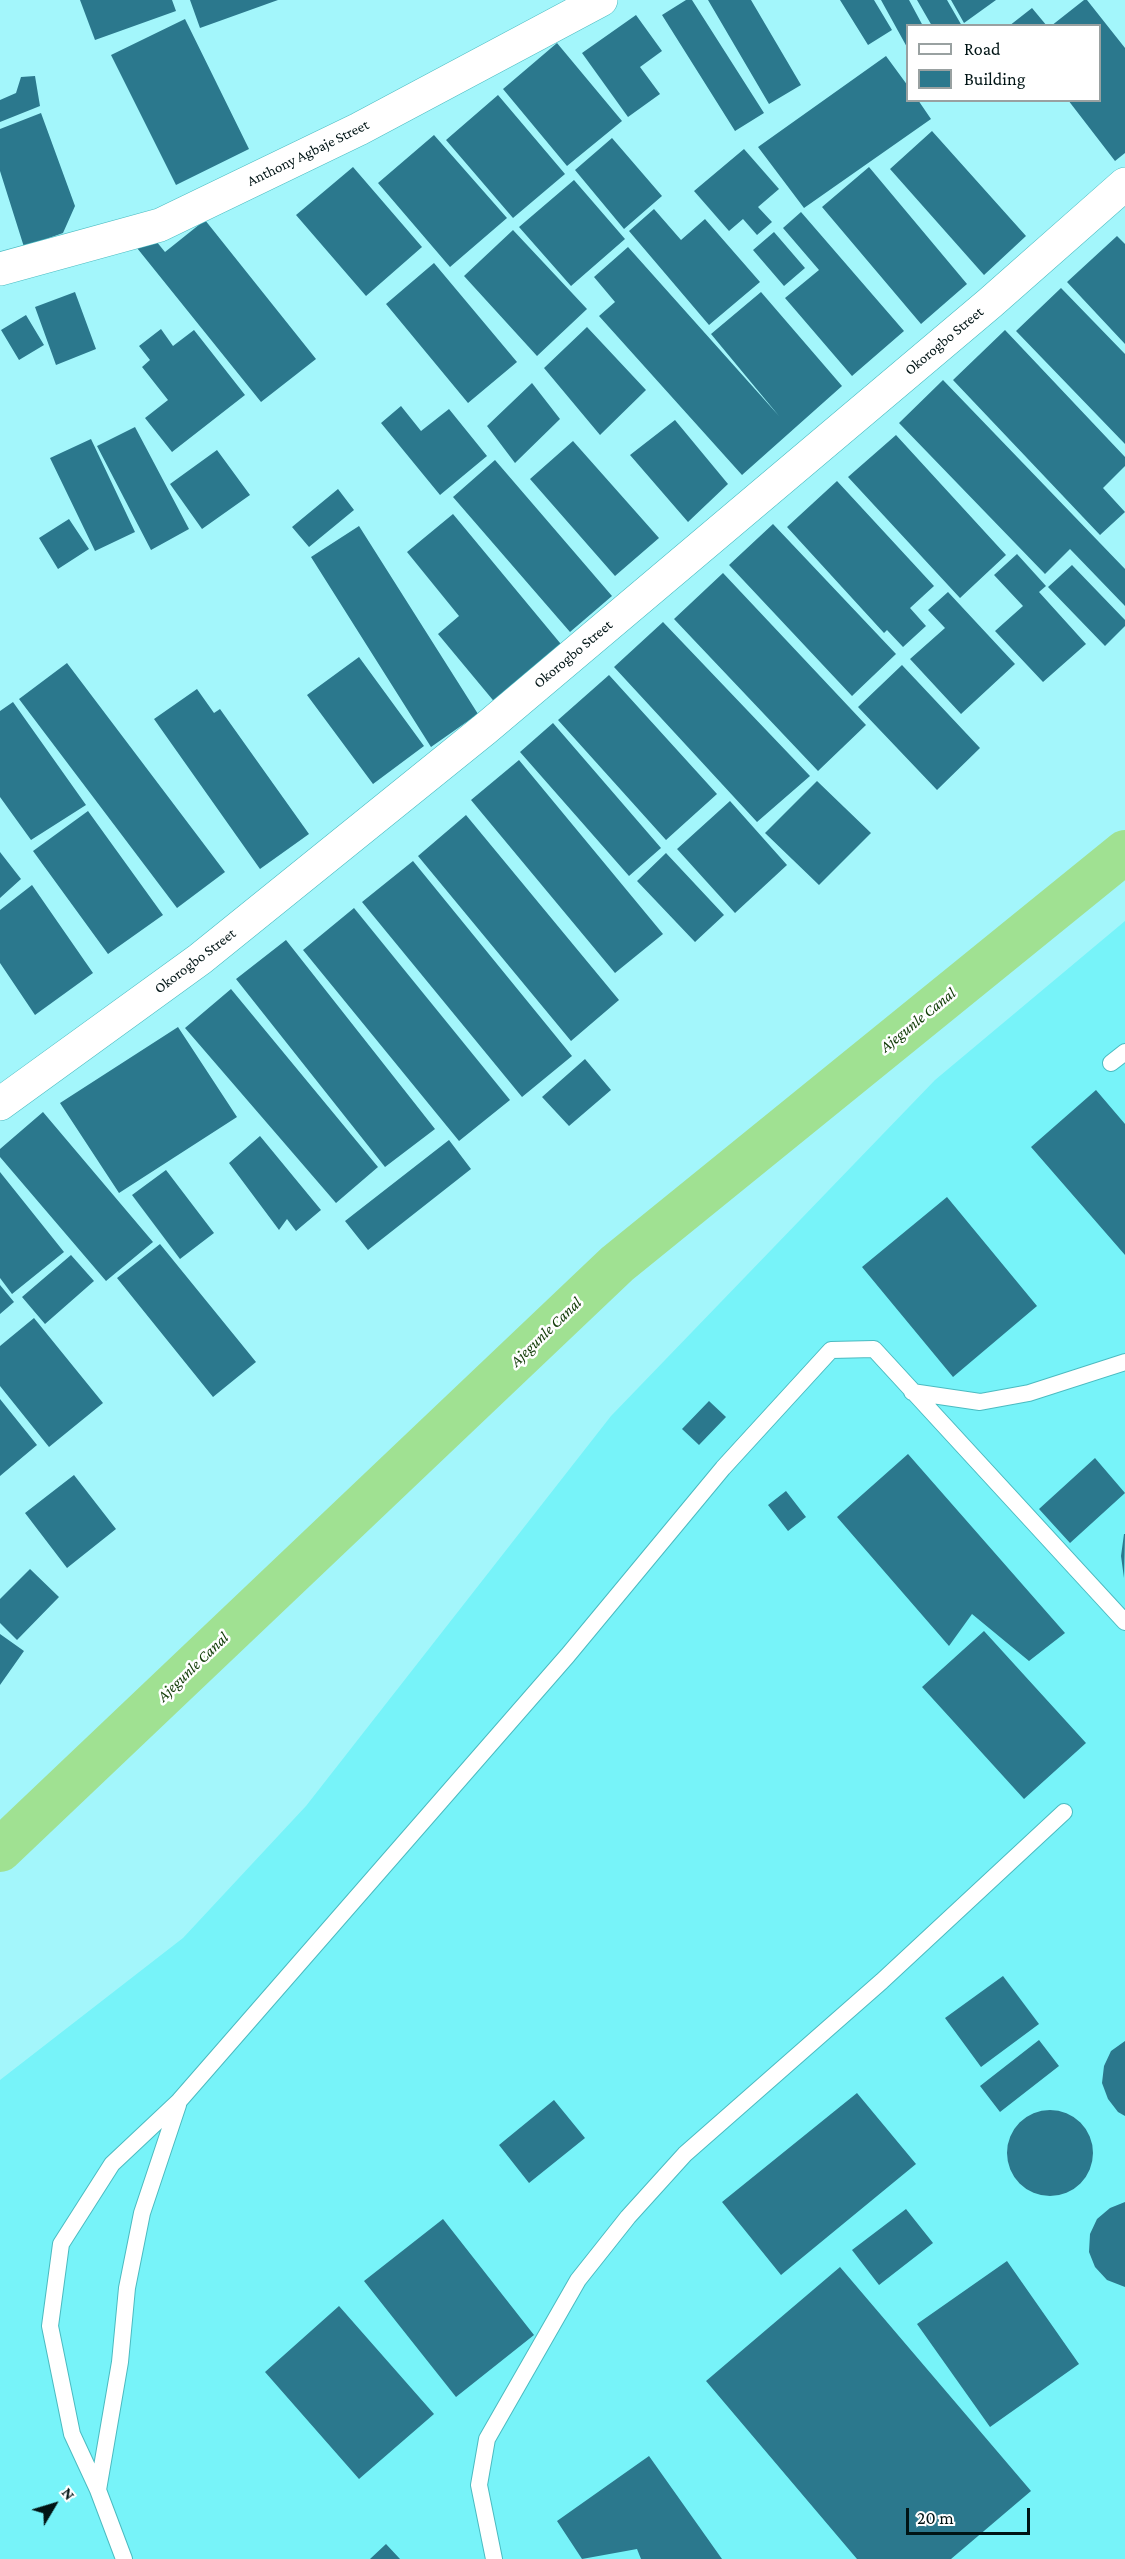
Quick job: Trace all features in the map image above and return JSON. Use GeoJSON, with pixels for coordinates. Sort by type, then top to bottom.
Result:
{"type":"FeatureCollection","features":[{"type":"Feature","properties":{"kind":"street","name":"Anthony Agbaje Street"},"geometry":{"type":"LineString","coordinates":[[0,269],[160,225],[359,129],[601,0]]}},
{"type":"Feature","properties":{"kind":"street","name":"Okorogbo Street"},"geometry":{"type":"LineString","coordinates":[[1,1102],[200,959],[476,736],[990,303],[1125,184]]}},
{"type":"Feature","properties":{"kind":"lane"},"geometry":{"type":"LineString","coordinates":[[1111,1063],[1125,1052]]}},
{"type":"Feature","properties":{"kind":"lane"},"geometry":{"type":"LineString","coordinates":[[124,2559],[98,2490],[72,2434],[50,2326],[61,2244],[112,2164],[179,2101],[568,1654],[723,1468],[831,1350],[874,1349],[1125,1622]]}},
{"type":"Feature","properties":{"kind":"lane"},"geometry":{"type":"LineString","coordinates":[[912,1392],[980,1402],[1029,1393],[1125,1362]]}},
{"type":"Feature","properties":{"kind":"lane"},"geometry":{"type":"LineString","coordinates":[[494,2559],[479,2485],[487,2439],[578,2280],[628,2217],[685,2154],[882,1981],[1064,1812]]}},
{"type":"Feature","properties":{"kind":"lane"},"geometry":{"type":"LineString","coordinates":[[98,2490],[120,2362],[127,2288],[138,2234],[179,2101]]}},
{"type":"Feature","properties":{"kind":"shaded area"},"geometry":{"type":"Polygon","coordinates":[[[1125,921],[1125,2559],[0,2559],[0,2080],[183,1938],[306,1806],[611,1416],[935,1080],[1125,921]]]}},
{"type":"Feature","properties":{"kind":"building"},"geometry":{"type":"Polygon","coordinates":[[[80,0],[172,0],[176,11],[95,40],[80,0]]]}},
{"type":"Feature","properties":{"kind":"building"},"geometry":{"type":"Polygon","coordinates":[[[190,0],[278,0],[200,28],[190,0]]]}},
{"type":"Feature","properties":{"kind":"building"},"geometry":{"type":"Polygon","coordinates":[[[686,0],[692,0],[764,113],[735,131],[662,15],[686,0]]]}},
{"type":"Feature","properties":{"kind":"building"},"geometry":{"type":"Polygon","coordinates":[[[708,0],[751,0],[801,85],[769,104],[708,0]]]}},
{"type":"Feature","properties":{"kind":"building"},"geometry":{"type":"Polygon","coordinates":[[[840,0],[874,0],[892,30],[868,45],[840,0]]]}},
{"type":"Feature","properties":{"kind":"building"},"geometry":{"type":"Polygon","coordinates":[[[881,0],[909,0],[922,24],[906,24],[906,45],[881,0]]]}},
{"type":"Feature","properties":{"kind":"building"},"geometry":{"type":"Polygon","coordinates":[[[917,0],[947,0],[961,24],[931,24],[917,0]]]}},
{"type":"Feature","properties":{"kind":"building"},"geometry":{"type":"Polygon","coordinates":[[[951,0],[996,0],[964,23],[951,0]]]}},
{"type":"Feature","properties":{"kind":"building"},"geometry":{"type":"Polygon","coordinates":[[[1087,0],[1125,48],[1125,153],[1115,161],[1070,102],[1101,102],[1101,24],[1054,24],[1087,0]]]}},
{"type":"Feature","properties":{"kind":"building"},"geometry":{"type":"Polygon","coordinates":[[[1032,8],[1045,24],[1012,24],[1032,8]]]}},
{"type":"Feature","properties":{"kind":"building"},"geometry":{"type":"Polygon","coordinates":[[[636,15],[662,51],[640,67],[660,94],[628,117],[582,53],[636,15]]]}},
{"type":"Feature","properties":{"kind":"building"},"geometry":{"type":"Polygon","coordinates":[[[185,19],[249,149],[176,185],[111,55],[185,19]]]}},
{"type":"Feature","properties":{"kind":"building"},"geometry":{"type":"Polygon","coordinates":[[[557,43],[622,121],[567,166],[503,89],[557,43]]]}},
{"type":"Feature","properties":{"kind":"building"},"geometry":{"type":"Polygon","coordinates":[[[886,56],[906,83],[906,102],[919,102],[931,119],[804,208],[758,147],[886,56]]]}},
{"type":"Feature","properties":{"kind":"building"},"geometry":{"type":"Polygon","coordinates":[[[35,76],[40,106],[0,122],[0,100],[16,93],[21,77],[35,76]]]}},
{"type":"Feature","properties":{"kind":"building"},"geometry":{"type":"Polygon","coordinates":[[[498,95],[565,174],[513,218],[446,140],[498,95]]]}},
{"type":"Feature","properties":{"kind":"building"},"geometry":{"type":"Polygon","coordinates":[[[41,113],[75,206],[63,233],[24,247],[0,171],[0,129],[41,113]]]}},
{"type":"Feature","properties":{"kind":"building"},"geometry":{"type":"Polygon","coordinates":[[[932,131],[1026,236],[984,275],[890,169],[932,131]]]}},
{"type":"Feature","properties":{"kind":"building"},"geometry":{"type":"Polygon","coordinates":[[[434,135],[507,218],[450,267],[378,183],[434,135]]]}},
{"type":"Feature","properties":{"kind":"building"},"geometry":{"type":"Polygon","coordinates":[[[612,138],[662,196],[624,229],[575,170],[612,138]]]}},
{"type":"Feature","properties":{"kind":"building"},"geometry":{"type":"Polygon","coordinates":[[[744,149],[779,189],[758,207],[772,222],[757,235],[743,219],[729,231],[694,191],[744,149]]]}},
{"type":"Feature","properties":{"kind":"building"},"geometry":{"type":"Polygon","coordinates":[[[353,167],[422,247],[366,296],[296,215],[353,167]]]}},
{"type":"Feature","properties":{"kind":"building"},"geometry":{"type":"Polygon","coordinates":[[[869,167],[967,284],[921,324],[822,207],[869,167]]]}},
{"type":"Feature","properties":{"kind":"building"},"geometry":{"type":"Polygon","coordinates":[[[574,180],[625,239],[571,286],[519,227],[574,180]]]}},
{"type":"Feature","properties":{"kind":"building"},"geometry":{"type":"Polygon","coordinates":[[[654,209],[681,240],[705,219],[760,282],[709,325],[629,231],[654,209]]]}},
{"type":"Feature","properties":{"kind":"building"},"geometry":{"type":"Polygon","coordinates":[[[801,212],[904,331],[852,376],[785,298],[819,270],[783,228],[801,212]]]}},
{"type":"Feature","properties":{"kind":"building"},"geometry":{"type":"Polygon","coordinates":[[[205,220],[316,359],[261,402],[137,248],[152,236],[165,252],[205,220]]]}},
{"type":"Feature","properties":{"kind":"building"},"geometry":{"type":"Polygon","coordinates":[[[513,230],[587,309],[537,356],[464,276],[513,230]]]}},
{"type":"Feature","properties":{"kind":"building"},"geometry":{"type":"Polygon","coordinates":[[[774,232],[805,268],[784,286],[753,250],[774,232]]]}},
{"type":"Feature","properties":{"kind":"building"},"geometry":{"type":"Polygon","coordinates":[[[1117,236],[1125,244],[1125,344],[1067,282],[1117,236]]]}},
{"type":"Feature","properties":{"kind":"building"},"geometry":{"type":"Polygon","coordinates":[[[628,247],[779,416],[711,334],[761,292],[842,386],[742,475],[599,316],[615,302],[594,277],[628,247]]]}},
{"type":"Feature","properties":{"kind":"building"},"geometry":{"type":"Polygon","coordinates":[[[434,263],[517,362],[468,403],[386,304],[434,263]]]}},
{"type":"Feature","properties":{"kind":"building"},"geometry":{"type":"Polygon","coordinates":[[[1061,288],[1125,354],[1125,444],[1016,331],[1061,288]]]}},
{"type":"Feature","properties":{"kind":"building"},"geometry":{"type":"Polygon","coordinates":[[[75,292],[96,349],[56,365],[35,307],[75,292]]]}},
{"type":"Feature","properties":{"kind":"building"},"geometry":{"type":"Polygon","coordinates":[[[26,315],[44,345],[19,360],[1,330],[26,315]]]}},
{"type":"Feature","properties":{"kind":"building"},"geometry":{"type":"Polygon","coordinates":[[[587,327],[646,390],[600,435],[544,368],[587,327]]]}},
{"type":"Feature","properties":{"kind":"building"},"geometry":{"type":"Polygon","coordinates":[[[161,329],[173,346],[194,330],[245,395],[172,452],[145,418],[168,400],[142,367],[150,360],[139,346],[161,329]]]}},
{"type":"Feature","properties":{"kind":"building"},"geometry":{"type":"Polygon","coordinates":[[[1005,330],[1125,457],[1125,466],[1103,488],[1125,512],[1100,535],[953,380],[1005,330]]]}},
{"type":"Feature","properties":{"kind":"building"},"geometry":{"type":"Polygon","coordinates":[[[943,380],[1125,569],[1125,606],[1070,549],[1045,574],[899,423],[943,380]]]}},
{"type":"Feature","properties":{"kind":"building"},"geometry":{"type":"Polygon","coordinates":[[[532,383],[560,419],[515,463],[487,426],[532,383]]]}},
{"type":"Feature","properties":{"kind":"building"},"geometry":{"type":"Polygon","coordinates":[[[401,406],[421,431],[449,409],[487,456],[440,495],[381,423],[401,406]]]}},
{"type":"Feature","properties":{"kind":"building"},"geometry":{"type":"Polygon","coordinates":[[[675,420],[728,484],[688,522],[630,455],[675,420]]]}},
{"type":"Feature","properties":{"kind":"building"},"geometry":{"type":"Polygon","coordinates":[[[135,427],[189,529],[151,550],[97,446],[135,427]]]}},
{"type":"Feature","properties":{"kind":"building"},"geometry":{"type":"Polygon","coordinates":[[[896,435],[1006,555],[960,598],[848,477],[896,435]]]}},
{"type":"Feature","properties":{"kind":"building"},"geometry":{"type":"Polygon","coordinates":[[[91,439],[135,532],[95,551],[50,458],[91,439]]]}},
{"type":"Feature","properties":{"kind":"building"},"geometry":{"type":"Polygon","coordinates":[[[573,441],[659,538],[615,576],[530,479],[573,441]]]}},
{"type":"Feature","properties":{"kind":"building"},"geometry":{"type":"Polygon","coordinates":[[[217,450],[250,495],[202,529],[170,484],[217,450]]]}},
{"type":"Feature","properties":{"kind":"building"},"geometry":{"type":"Polygon","coordinates":[[[495,460],[612,596],[570,632],[453,497],[495,460]]]}},
{"type":"Feature","properties":{"kind":"building"},"geometry":{"type":"Polygon","coordinates":[[[837,481],[934,586],[910,608],[926,626],[903,647],[887,630],[884,633],[787,527],[837,481]]]}},
{"type":"Feature","properties":{"kind":"building"},"geometry":{"type":"Polygon","coordinates":[[[338,489],[354,510],[309,547],[292,527],[338,489]]]}},
{"type":"Feature","properties":{"kind":"building"},"geometry":{"type":"Polygon","coordinates":[[[453,514],[565,649],[497,705],[438,634],[459,616],[407,552],[453,514]]]}},
{"type":"Feature","properties":{"kind":"building"},"geometry":{"type":"Polygon","coordinates":[[[69,519],[89,549],[58,569],[39,538],[69,519]]]}},
{"type":"Feature","properties":{"kind":"building"},"geometry":{"type":"Polygon","coordinates":[[[773,524],[896,654],[852,696],[729,565],[773,524]]]}},
{"type":"Feature","properties":{"kind":"building"},"geometry":{"type":"Polygon","coordinates":[[[359,526],[478,714],[431,747],[311,557],[359,526]]]}},
{"type":"Feature","properties":{"kind":"building"},"geometry":{"type":"Polygon","coordinates":[[[1017,554],[1046,586],[1039,592],[1086,644],[1043,682],[995,631],[1023,606],[994,575],[1017,554]]]}},
{"type":"Feature","properties":{"kind":"building"},"geometry":{"type":"Polygon","coordinates":[[[1072,565],[1125,620],[1125,626],[1105,646],[1048,587],[1072,565]]]}},
{"type":"Feature","properties":{"kind":"building"},"geometry":{"type":"Polygon","coordinates":[[[723,573],[866,725],[818,771],[674,619],[723,573]]]}},
{"type":"Feature","properties":{"kind":"building"},"geometry":{"type":"Polygon","coordinates":[[[948,592],[1015,664],[961,714],[910,659],[945,628],[928,610],[948,592]]]}},
{"type":"Feature","properties":{"kind":"building"},"geometry":{"type":"Polygon","coordinates":[[[663,622],[810,776],[757,822],[614,667],[663,622]]]}},
{"type":"Feature","properties":{"kind":"building"},"geometry":{"type":"Polygon","coordinates":[[[359,657],[424,746],[373,784],[307,695],[359,657]]]}},
{"type":"Feature","properties":{"kind":"building"},"geometry":{"type":"Polygon","coordinates":[[[67,663],[225,872],[177,908],[19,699],[67,663]]]}},
{"type":"Feature","properties":{"kind":"building"},"geometry":{"type":"Polygon","coordinates":[[[902,665],[980,748],[937,790],[858,707],[902,665]]]}},
{"type":"Feature","properties":{"kind":"building"},"geometry":{"type":"Polygon","coordinates":[[[609,675],[717,794],[666,840],[558,720],[609,675]]]}},
{"type":"Feature","properties":{"kind":"building"},"geometry":{"type":"Polygon","coordinates":[[[197,689],[214,713],[220,709],[309,834],[260,869],[154,719],[197,689]]]}},
{"type":"Feature","properties":{"kind":"building"},"geometry":{"type":"Polygon","coordinates":[[[13,702],[86,805],[31,840],[0,797],[0,711],[13,702]]]}},
{"type":"Feature","properties":{"kind":"building"},"geometry":{"type":"Polygon","coordinates":[[[553,723],[661,848],[629,876],[520,752],[553,723]]]}},
{"type":"Feature","properties":{"kind":"building"},"geometry":{"type":"Polygon","coordinates":[[[519,760],[663,934],[615,973],[471,800],[519,760]]]}},
{"type":"Feature","properties":{"kind":"building"},"geometry":{"type":"Polygon","coordinates":[[[817,781],[871,833],[819,885],[765,833],[817,781]]]}},
{"type":"Feature","properties":{"kind":"building"},"geometry":{"type":"Polygon","coordinates":[[[730,801],[787,865],[735,913],[677,849],[730,801]]]}},
{"type":"Feature","properties":{"kind":"building"},"geometry":{"type":"Polygon","coordinates":[[[88,811],[163,915],[108,954],[33,851],[88,811]]]}},
{"type":"Feature","properties":{"kind":"building"},"geometry":{"type":"Polygon","coordinates":[[[466,815],[619,1000],[571,1041],[418,856],[466,815]]]}},
{"type":"Feature","properties":{"kind":"building"},"geometry":{"type":"Polygon","coordinates":[[[0,852],[21,879],[0,898],[0,852]]]}},
{"type":"Feature","properties":{"kind":"building"},"geometry":{"type":"Polygon","coordinates":[[[666,853],[724,915],[695,942],[637,881],[666,853]]]}},
{"type":"Feature","properties":{"kind":"building"},"geometry":{"type":"Polygon","coordinates":[[[413,861],[572,1056],[522,1097],[362,902],[413,861]]]}},
{"type":"Feature","properties":{"kind":"building"},"geometry":{"type":"Polygon","coordinates":[[[32,885],[93,973],[35,1015],[0,963],[0,910],[32,885]]]}},
{"type":"Feature","properties":{"kind":"building"},"geometry":{"type":"Polygon","coordinates":[[[354,908],[510,1100],[459,1141],[303,950],[354,908]]]}},
{"type":"Feature","properties":{"kind":"building"},"geometry":{"type":"Polygon","coordinates":[[[286,940],[435,1129],[385,1167],[236,979],[286,940]]]}},
{"type":"Feature","properties":{"kind":"building"},"geometry":{"type":"Polygon","coordinates":[[[231,989],[378,1167],[336,1203],[185,1028],[231,989]]]}},
{"type":"Feature","properties":{"kind":"building"},"geometry":{"type":"Polygon","coordinates":[[[178,1027],[237,1117],[119,1193],[60,1103],[178,1027]]]}},
{"type":"Feature","properties":{"kind":"building"},"geometry":{"type":"Polygon","coordinates":[[[585,1059],[611,1090],[569,1126],[542,1097],[585,1059]]]}},
{"type":"Feature","properties":{"kind":"building"},"geometry":{"type":"Polygon","coordinates":[[[1096,1090],[1125,1124],[1125,1255],[1031,1147],[1096,1090]]]}},
{"type":"Feature","properties":{"kind":"building"},"geometry":{"type":"Polygon","coordinates":[[[43,1112],[153,1242],[106,1281],[0,1157],[0,1149],[43,1112]]]}},
{"type":"Feature","properties":{"kind":"building"},"geometry":{"type":"Polygon","coordinates":[[[260,1136],[321,1210],[296,1231],[287,1219],[279,1230],[229,1163],[260,1136]]]}},
{"type":"Feature","properties":{"kind":"building"},"geometry":{"type":"Polygon","coordinates":[[[449,1140],[471,1169],[368,1250],[345,1221],[449,1140]]]}},
{"type":"Feature","properties":{"kind":"building"},"geometry":{"type":"Polygon","coordinates":[[[166,1170],[214,1233],[180,1259],[132,1195],[166,1170]]]}},
{"type":"Feature","properties":{"kind":"building"},"geometry":{"type":"Polygon","coordinates":[[[0,1172],[64,1252],[12,1294],[0,1278],[0,1172]]]}},
{"type":"Feature","properties":{"kind":"building"},"geometry":{"type":"Polygon","coordinates":[[[947,1197],[1037,1306],[953,1377],[862,1267],[947,1197]]]}},
{"type":"Feature","properties":{"kind":"building"},"geometry":{"type":"Polygon","coordinates":[[[160,1244],[256,1362],[213,1397],[117,1278],[160,1244]]]}},
{"type":"Feature","properties":{"kind":"building"},"geometry":{"type":"Polygon","coordinates":[[[71,1255],[94,1281],[45,1324],[22,1297],[71,1255]]]}},
{"type":"Feature","properties":{"kind":"building"},"geometry":{"type":"Polygon","coordinates":[[[0,1285],[14,1302],[0,1314],[0,1285]]]}},
{"type":"Feature","properties":{"kind":"building"},"geometry":{"type":"Polygon","coordinates":[[[34,1318],[103,1403],[49,1447],[0,1386],[0,1346],[34,1318]]]}},
{"type":"Feature","properties":{"kind":"building"},"geometry":{"type":"Polygon","coordinates":[[[0,1399],[37,1445],[0,1476],[0,1399]]]}},
{"type":"Feature","properties":{"kind":"building"},"geometry":{"type":"Polygon","coordinates":[[[709,1401],[726,1417],[699,1445],[682,1429],[709,1401]]]}},
{"type":"Feature","properties":{"kind":"building"},"geometry":{"type":"Polygon","coordinates":[[[908,1454],[1065,1633],[1029,1661],[972,1614],[949,1646],[837,1517],[908,1454]]]}},
{"type":"Feature","properties":{"kind":"building"},"geometry":{"type":"Polygon","coordinates":[[[1095,1458],[1125,1493],[1070,1543],[1039,1509],[1095,1458]]]}},
{"type":"Feature","properties":{"kind":"building"},"geometry":{"type":"Polygon","coordinates":[[[74,1475],[116,1529],[67,1568],[25,1513],[74,1475]]]}},
{"type":"Feature","properties":{"kind":"building"},"geometry":{"type":"Polygon","coordinates":[[[786,1491],[806,1517],[788,1531],[768,1505],[786,1491]]]}},
{"type":"Feature","properties":{"kind":"building"},"geometry":{"type":"Polygon","coordinates":[[[1125,1534],[1124,1578],[1121,1556],[1125,1534]]]}},
{"type":"Feature","properties":{"kind":"building"},"geometry":{"type":"Polygon","coordinates":[[[30,1569],[59,1597],[17,1640],[0,1623],[0,1599],[30,1569]]]}},
{"type":"Feature","properties":{"kind":"building"},"geometry":{"type":"Polygon","coordinates":[[[984,1631],[1086,1743],[1024,1799],[922,1687],[984,1631]]]}},
{"type":"Feature","properties":{"kind":"building"},"geometry":{"type":"Polygon","coordinates":[[[0,1634],[24,1651],[0,1685],[0,1634]]]}},
{"type":"Feature","properties":{"kind":"building"},"geometry":{"type":"Polygon","coordinates":[[[1003,1976],[1039,2024],[981,2067],[945,2018],[1003,1976]]]}},
{"type":"Feature","properties":{"kind":"building"},"geometry":{"type":"Polygon","coordinates":[[[1039,2040],[1059,2066],[1000,2112],[980,2086],[1039,2040]]]}},
{"type":"Feature","properties":{"kind":"building"},"geometry":{"type":"Polygon","coordinates":[[[1125,2041],[1125,2116],[1118,2112],[1108,2099],[1102,2083],[1104,2066],[1111,2051],[1125,2041]]]}},
{"type":"Feature","properties":{"kind":"building"},"geometry":{"type":"Polygon","coordinates":[[[857,2093],[916,2164],[781,2275],[722,2202],[857,2093]]]}},
{"type":"Feature","properties":{"kind":"building"},"geometry":{"type":"Polygon","coordinates":[[[554,2100],[585,2138],[529,2183],[499,2145],[554,2100]]]}},
{"type":"Feature","properties":{"kind":"building"},"geometry":{"type":"Polygon","coordinates":[[[1050,2110],[1074,2117],[1086,2129],[1093,2153],[1086,2177],[1074,2189],[1050,2196],[1026,2189],[1014,2177],[1007,2153],[1014,2129],[1026,2117],[1050,2110]]]}},
{"type":"Feature","properties":{"kind":"building"},"geometry":{"type":"Polygon","coordinates":[[[1125,2202],[1125,2287],[1107,2280],[1095,2267],[1089,2252],[1090,2234],[1097,2219],[1110,2208],[1125,2202]]]}},
{"type":"Feature","properties":{"kind":"building"},"geometry":{"type":"Polygon","coordinates":[[[906,2209],[933,2243],[879,2285],[852,2250],[906,2209]]]}},
{"type":"Feature","properties":{"kind":"building"},"geometry":{"type":"Polygon","coordinates":[[[443,2219],[534,2335],[456,2397],[364,2281],[443,2219]]]}},
{"type":"Feature","properties":{"kind":"building"},"geometry":{"type":"Polygon","coordinates":[[[1007,2261],[1079,2364],[990,2427],[917,2324],[1007,2261]]]}},
{"type":"Feature","properties":{"kind":"building"},"geometry":{"type":"Polygon","coordinates":[[[840,2267],[1031,2491],[951,2559],[857,2559],[706,2381],[840,2267]]]}},
{"type":"Feature","properties":{"kind":"building"},"geometry":{"type":"Polygon","coordinates":[[[339,2306],[434,2414],[359,2479],[265,2372],[339,2306]]]}},
{"type":"Feature","properties":{"kind":"building"},"geometry":{"type":"Polygon","coordinates":[[[649,2456],[722,2559],[641,2559],[637,2549],[582,2559],[557,2521],[649,2456]]]}},
{"type":"Feature","properties":{"kind":"building"},"geometry":{"type":"Polygon","coordinates":[[[386,2544],[400,2559],[370,2559],[386,2544]]]}},
{"type":"Feature","properties":{"kind":"waterway","name":"Ajegunle Canal"},"geometry":{"type":"LineString","coordinates":[[0,1850],[617,1264],[1125,852]]}}]}
